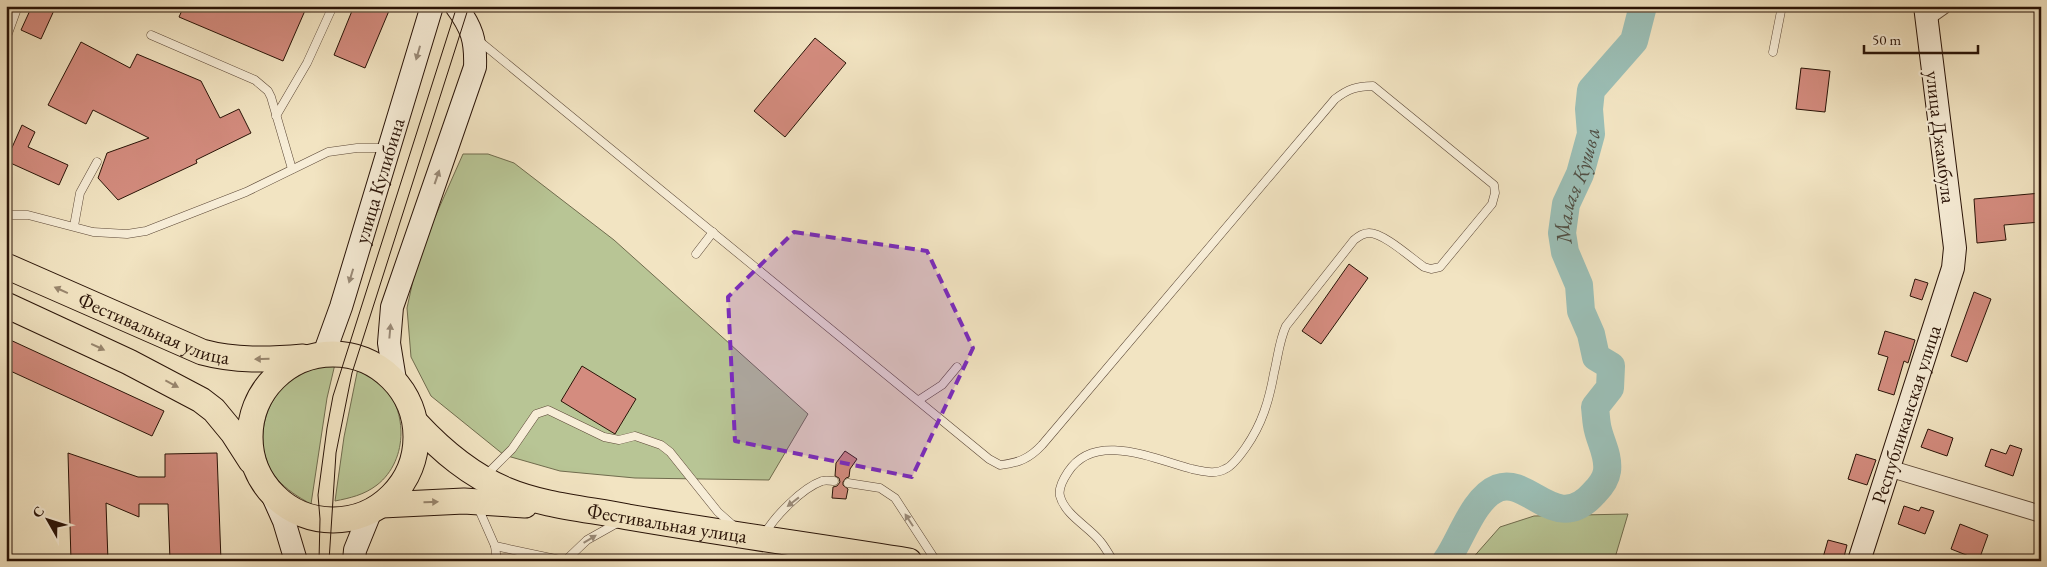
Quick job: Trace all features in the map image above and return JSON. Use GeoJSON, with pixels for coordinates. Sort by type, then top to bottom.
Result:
{"type":"FeatureCollection","features":[{"type":"Feature","properties":{"kind":"main road","name":"Фестивальная улица"},"geometry":{"type":"LineString","coordinates":[[6,266],[202,352],[244,359],[317,355]]}},
{"type":"Feature","properties":{"kind":"main road","name":"Фестивальная улица"},"geometry":{"type":"LineString","coordinates":[[6,304],[129,362],[201,400],[214,410],[233,433],[257,470]]}},
{"type":"Feature","properties":{"kind":"main road"},"geometry":{"type":"LineString","coordinates":[[346,354],[376,365],[394,380],[410,402],[416,423],[417,442],[411,468],[402,485],[376,509],[349,519],[320,519],[294,511],[271,492],[257,470],[251,452],[250,437],[257,403],[273,379],[290,365],[317,355],[346,354]]}},
{"type":"Feature","properties":{"kind":"main road","name":"Фестивальная улица"},"geometry":{"type":"LineString","coordinates":[[416,423],[460,465],[479,490]]}},
{"type":"Feature","properties":{"kind":"main road","name":"Фестивальная улица"},"geometry":{"type":"LineString","coordinates":[[376,509],[479,490],[628,517],[909,561]]}},
{"type":"Feature","properties":{"kind":"street","name":"улица Кулибина"},"geometry":{"type":"LineString","coordinates":[[317,355],[341,307],[432,6]]}},
{"type":"Feature","properties":{"kind":"street"},"geometry":{"type":"LineString","coordinates":[[394,380],[388,343],[392,307],[475,67],[474,37],[465,17],[456,6]]}},
{"type":"Feature","properties":{"kind":"street","name":"улица Джамбула"},"geometry":{"type":"LineString","coordinates":[[1932,10],[1955,248],[1953,268]]}},
{"type":"Feature","properties":{"kind":"street","name":"Республиканская улица"},"geometry":{"type":"LineString","coordinates":[[1859,561],[1953,268]]}},
{"type":"Feature","properties":{"kind":"street"},"geometry":{"type":"LineString","coordinates":[[1888,468],[2041,514]]}},
{"type":"Feature","properties":{"kind":"street"},"geometry":{"type":"LineString","coordinates":[[271,492],[284,521],[296,561]]}},
{"type":"Feature","properties":{"kind":"street"},"geometry":{"type":"LineString","coordinates":[[354,561],[356,550],[376,509]]}},
{"type":"Feature","properties":{"kind":"lane"},"geometry":{"type":"LineString","coordinates":[[6,39],[18,6]]}},
{"type":"Feature","properties":{"kind":"lane"},"geometry":{"type":"LineString","coordinates":[[276,116],[300,77],[333,6]]}},
{"type":"Feature","properties":{"kind":"lane"},"geometry":{"type":"LineString","coordinates":[[1773,52],[1782,6]]}},
{"type":"Feature","properties":{"kind":"lane"},"geometry":{"type":"LineString","coordinates":[[150,35],[255,80],[268,91],[274,104],[292,169]]}},
{"type":"Feature","properties":{"kind":"lane"},"geometry":{"type":"LineString","coordinates":[[474,37],[989,459],[1000,465],[1024,461],[1032,456],[1335,98],[1348,89],[1360,86],[1373,86],[1494,185],[1495,193],[1492,204],[1440,267],[1431,269],[1424,267],[1382,237],[1369,233],[1361,234],[1354,240],[1286,326],[1280,337],[1274,374],[1263,419],[1241,454],[1226,469],[1210,473],[1113,449],[1086,456],[1072,466],[1061,485],[1060,496],[1066,508],[1100,541],[1112,561]]}},
{"type":"Feature","properties":{"kind":"lane"},"geometry":{"type":"LineString","coordinates":[[6,215],[28,216],[92,232],[146,231],[246,192],[328,152],[357,148],[390,148]]}},
{"type":"Feature","properties":{"kind":"lane"},"geometry":{"type":"LineString","coordinates":[[74,226],[80,194],[97,162]]}},
{"type":"Feature","properties":{"kind":"lane"},"geometry":{"type":"LineString","coordinates":[[696,254],[713,232]]}},
{"type":"Feature","properties":{"kind":"lane"},"geometry":{"type":"LineString","coordinates":[[919,400],[942,385],[957,367]]}},
{"type":"Feature","properties":{"kind":"lane"},"geometry":{"type":"LineString","coordinates":[[496,561],[495,546],[479,490],[492,471],[512,450],[536,414],[548,410],[604,437],[619,440],[635,436],[660,445],[670,452],[718,512],[753,537],[783,509],[823,480],[834,481]]}},
{"type":"Feature","properties":{"kind":"lane"},"geometry":{"type":"LineString","coordinates":[[848,483],[880,488],[895,498],[936,561]]}},
{"type":"Feature","properties":{"kind":"lane"},"geometry":{"type":"LineString","coordinates":[[495,546],[565,561],[587,540],[628,517]]}},
{"type":"Feature","properties":{"kind":"highlighted area"},"geometry":{"type":"Polygon","coordinates":[[[794,232],[927,251],[973,348],[912,477],[735,441],[728,297],[794,232]]]}},
{"type":"Feature","properties":{"kind":"green space"},"geometry":{"type":"Polygon","coordinates":[[[463,154],[488,154],[514,163],[614,240],[808,414],[769,480],[635,478],[560,471],[504,455],[431,396],[411,357],[407,308],[419,253],[463,154]]]}},
{"type":"Feature","properties":{"kind":"green space"},"geometry":{"type":"Polygon","coordinates":[[[335,364],[327,398],[311,504],[293,493],[277,479],[268,464],[263,448],[263,431],[267,414],[274,399],[284,385],[312,367],[335,364]]]}},
{"type":"Feature","properties":{"kind":"green space"},"geometry":{"type":"Polygon","coordinates":[[[358,368],[377,380],[388,391],[395,404],[400,418],[400,448],[388,474],[377,485],[362,494],[335,501],[344,437],[358,368]]]}},
{"type":"Feature","properties":{"kind":"green space"},"geometry":{"type":"Polygon","coordinates":[[[1628,514],[1614,561],[1470,561],[1500,527],[1534,516],[1628,514]]]}},
{"type":"Feature","properties":{"kind":"building"},"geometry":{"type":"Polygon","coordinates":[[[32,6],[56,6],[41,39],[21,30],[32,6]]]}},
{"type":"Feature","properties":{"kind":"building"},"geometry":{"type":"Polygon","coordinates":[[[184,6],[307,6],[283,61],[179,17],[184,6]]]}},
{"type":"Feature","properties":{"kind":"building"},"geometry":{"type":"Polygon","coordinates":[[[354,6],[391,6],[365,68],[334,55],[354,6]]]}},
{"type":"Feature","properties":{"kind":"building"},"geometry":{"type":"Polygon","coordinates":[[[815,38],[846,63],[785,137],[754,111],[815,38]]]}},
{"type":"Feature","properties":{"kind":"building"},"geometry":{"type":"Polygon","coordinates":[[[81,42],[130,68],[137,54],[201,81],[220,118],[239,109],[251,133],[196,160],[197,163],[118,200],[98,178],[107,153],[149,138],[93,110],[86,124],[48,105],[81,42]]]}},
{"type":"Feature","properties":{"kind":"building"},"geometry":{"type":"Polygon","coordinates":[[[1801,68],[1830,71],[1825,112],[1796,109],[1801,68]]]}},
{"type":"Feature","properties":{"kind":"building"},"geometry":{"type":"Polygon","coordinates":[[[22,125],[35,132],[28,147],[68,165],[59,185],[6,161],[22,125]]]}},
{"type":"Feature","properties":{"kind":"building"},"geometry":{"type":"Polygon","coordinates":[[[2041,193],[2041,222],[2004,225],[2006,240],[1977,243],[1974,199],[2041,193]]]}},
{"type":"Feature","properties":{"kind":"building"},"geometry":{"type":"Polygon","coordinates":[[[1349,264],[1368,278],[1321,344],[1302,331],[1349,264]]]}},
{"type":"Feature","properties":{"kind":"building"},"geometry":{"type":"Polygon","coordinates":[[[1915,279],[1928,283],[1922,300],[1910,296],[1915,279]]]}},
{"type":"Feature","properties":{"kind":"building"},"geometry":{"type":"Polygon","coordinates":[[[1974,292],[1991,299],[1967,362],[1951,356],[1974,292]]]}},
{"type":"Feature","properties":{"kind":"building"},"geometry":{"type":"Polygon","coordinates":[[[1885,331],[1915,340],[1908,363],[1904,361],[1894,395],[1878,390],[1888,357],[1878,354],[1885,331]]]}},
{"type":"Feature","properties":{"kind":"building"},"geometry":{"type":"Polygon","coordinates":[[[6,338],[164,411],[152,436],[6,369],[6,338]]]}},
{"type":"Feature","properties":{"kind":"building"},"geometry":{"type":"Polygon","coordinates":[[[582,366],[636,399],[615,434],[561,401],[582,366]]]}},
{"type":"Feature","properties":{"kind":"building"},"geometry":{"type":"Polygon","coordinates":[[[1928,429],[1953,438],[1947,456],[1921,447],[1928,429]]]}},
{"type":"Feature","properties":{"kind":"building"},"geometry":{"type":"Polygon","coordinates":[[[2010,445],[2022,449],[2013,476],[1985,466],[1991,449],[2006,454],[2010,445]]]}},
{"type":"Feature","properties":{"kind":"building"},"geometry":{"type":"Polygon","coordinates":[[[845,451],[857,459],[850,469],[849,477],[843,482],[843,485],[848,489],[846,499],[832,498],[833,487],[837,486],[840,482],[839,478],[835,476],[836,463],[845,451]]]}},
{"type":"Feature","properties":{"kind":"building"},"geometry":{"type":"Polygon","coordinates":[[[68,453],[138,477],[165,477],[165,454],[217,453],[221,561],[170,561],[168,504],[139,504],[139,517],[106,503],[108,561],[71,561],[68,453]]]}},
{"type":"Feature","properties":{"kind":"building"},"geometry":{"type":"Polygon","coordinates":[[[1856,454],[1876,460],[1867,485],[1848,479],[1856,454]]]}},
{"type":"Feature","properties":{"kind":"building"},"geometry":{"type":"Polygon","coordinates":[[[1904,506],[1919,511],[1921,507],[1934,511],[1925,534],[1898,524],[1904,506]]]}},
{"type":"Feature","properties":{"kind":"building"},"geometry":{"type":"Polygon","coordinates":[[[1960,524],[1988,535],[1979,560],[1951,549],[1960,524]]]}},
{"type":"Feature","properties":{"kind":"building"},"geometry":{"type":"Polygon","coordinates":[[[1828,540],[1847,545],[1843,561],[1822,561],[1828,540]]]}},
{"type":"Feature","properties":{"kind":"waterway","name":"Малая Кушва"},"geometry":{"type":"LineString","coordinates":[[1446,561],[1468,520],[1481,501],[1498,488],[1509,487],[1521,490],[1555,507],[1567,509],[1580,505],[1596,491],[1605,477],[1607,460],[1597,427],[1595,407],[1610,388],[1611,366],[1596,357],[1591,334],[1581,311],[1579,285],[1565,252],[1562,233],[1566,204],[1580,174],[1591,134],[1589,109],[1591,90],[1634,41],[1643,6]]}},
{"type":"Feature","properties":{"kind":"tram line"},"geometry":{"type":"LineString","coordinates":[[319,561],[320,519],[318,495],[333,396],[457,6]]}},
{"type":"Feature","properties":{"kind":"tram line"},"geometry":{"type":"LineString","coordinates":[[329,561],[336,453],[352,373],[469,6]]}}]}
